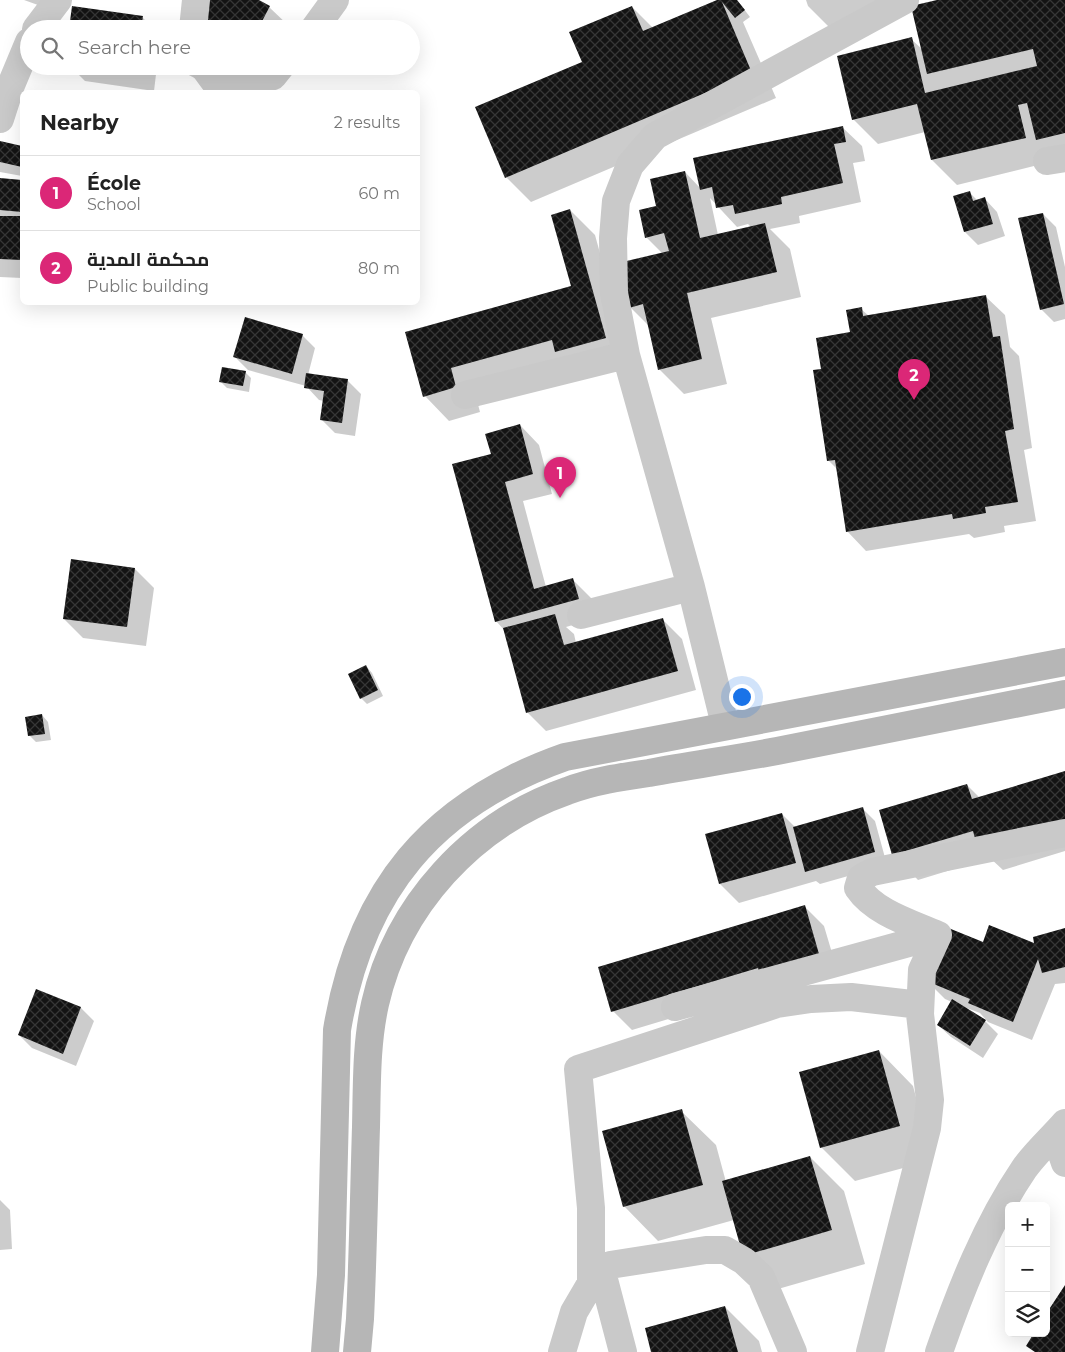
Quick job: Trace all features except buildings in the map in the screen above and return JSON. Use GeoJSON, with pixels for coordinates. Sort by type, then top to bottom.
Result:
{"type":"FeatureCollection","features":[{"type":"Feature","properties":{"kind":"main road"},"geometry":{"type":"LineString","coordinates":[[325,1352],[332,1275],[337,1030],[343,995],[352,961],[365,928],[382,897],[401,868],[448,819],[504,782],[565,757],[725,725],[1065,662]]}},
{"type":"Feature","properties":{"kind":"main road"},"geometry":{"type":"LineString","coordinates":[[357,1352],[361,1311],[370,1035],[375,1004],[392,952],[410,918],[450,865],[483,836],[504,821],[559,794],[600,781],[775,751],[1065,694]]}},
{"type":"Feature","properties":{"kind":"main road"},"geometry":{"type":"LineString","coordinates":[[768,718],[775,751]]}},
{"type":"Feature","properties":{"kind":"street"},"geometry":{"type":"LineString","coordinates":[[43,20],[58,0]]}},
{"type":"Feature","properties":{"kind":"street"},"geometry":{"type":"LineString","coordinates":[[194,20],[196,0]]}},
{"type":"Feature","properties":{"kind":"street"},"geometry":{"type":"LineString","coordinates":[[321,20],[335,0]]}},
{"type":"Feature","properties":{"kind":"street"},"geometry":{"type":"LineString","coordinates":[[725,725],[691,587],[626,355],[614,293],[613,238],[616,201],[630,165],[655,136],[905,0]]}},
{"type":"Feature","properties":{"kind":"street"},"geometry":{"type":"LineString","coordinates":[[0,120],[10,86],[20,63]]}},
{"type":"Feature","properties":{"kind":"street"},"geometry":{"type":"LineString","coordinates":[[210,75],[214,81],[240,86],[273,75]]}},
{"type":"Feature","properties":{"kind":"street"},"geometry":{"type":"LineString","coordinates":[[465,395],[626,355]]}},
{"type":"Feature","properties":{"kind":"street"},"geometry":{"type":"LineString","coordinates":[[581,615],[691,587]]}},
{"type":"Feature","properties":{"kind":"street"},"geometry":{"type":"LineString","coordinates":[[938,935],[896,916],[866,898],[858,888],[861,878],[872,872],[1065,833]]}},
{"type":"Feature","properties":{"kind":"street"},"geometry":{"type":"LineString","coordinates":[[870,1352],[927,1128],[930,1100],[920,1005],[922,970],[938,935]]}},
{"type":"Feature","properties":{"kind":"street"},"geometry":{"type":"LineString","coordinates":[[675,1007],[938,935]]}},
{"type":"Feature","properties":{"kind":"street"},"geometry":{"type":"LineString","coordinates":[[623,1352],[596,1277],[578,1069],[777,1004],[811,999],[852,997],[920,1005]]}},
{"type":"Feature","properties":{"kind":"street"},"geometry":{"type":"LineString","coordinates":[[1060,1129],[1065,1163]]}},
{"type":"Feature","properties":{"kind":"street"},"geometry":{"type":"LineString","coordinates":[[939,1352],[957,1300],[985,1237],[1025,1168],[1060,1129]]}},
{"type":"Feature","properties":{"kind":"street"},"geometry":{"type":"LineString","coordinates":[[562,1352],[574,1312],[596,1277],[610,1265],[706,1250],[725,1250],[744,1260],[761,1277],[793,1352]]}},
{"type":"Feature","properties":{"kind":"place","name":"محكمة المدية"},"geometry":{"type":"Point","coordinates":[914,400]}},
{"type":"Feature","properties":{"kind":"place","name":"École"},"geometry":{"type":"Point","coordinates":[560,498]}}]}
